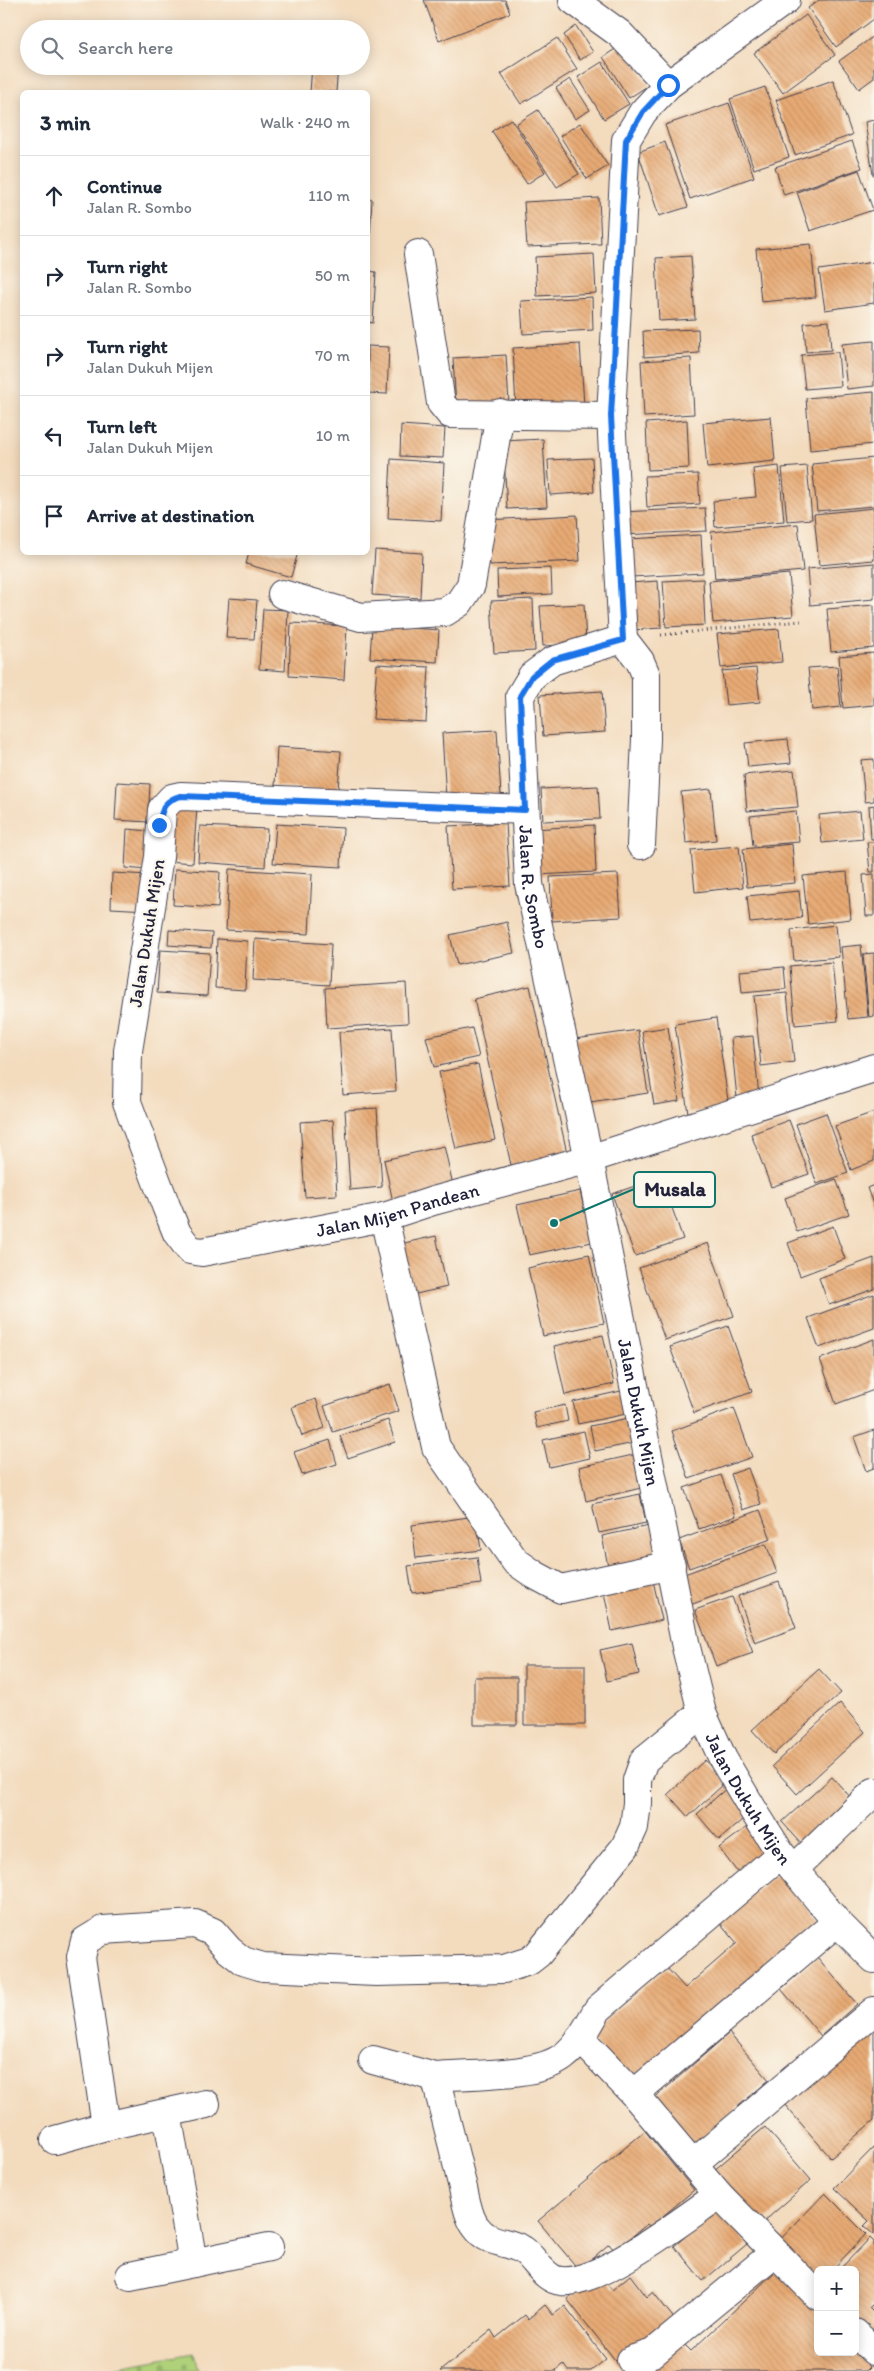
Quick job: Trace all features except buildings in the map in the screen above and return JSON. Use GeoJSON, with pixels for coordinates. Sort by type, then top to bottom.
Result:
{"type":"FeatureCollection","features":[{"type":"Feature","properties":{"kind":"street"},"geometry":{"type":"LineString","coordinates":[[573,0],[620,34],[668,85]]}},
{"type":"Feature","properties":{"kind":"street"},"geometry":{"type":"LineString","coordinates":[[641,845],[646,739],[646,675],[640,661],[623,640],[611,416],[626,140],[643,112],[668,85],[786,0]]}},
{"type":"Feature","properties":{"kind":"street"},"geometry":{"type":"LineString","coordinates":[[418,254],[441,403],[450,414],[500,413],[611,416]]}},
{"type":"Feature","properties":{"kind":"street"},"geometry":{"type":"LineString","coordinates":[[282,594],[361,617],[446,612],[460,603],[471,585],[500,413]]}},
{"type":"Feature","properties":{"kind":"street","name":"Jalan R. Sombo"},"geometry":{"type":"LineString","coordinates":[[589,1159],[529,884],[520,696],[532,676],[552,660],[623,640]]}},
{"type":"Feature","properties":{"kind":"street","name":"Jalan Dukuh Mijen"},"geometry":{"type":"LineString","coordinates":[[202,1252],[190,1250],[177,1233],[151,1170],[127,1102],[128,1051],[159,857],[160,817],[166,803],[181,796],[525,810]]}},
{"type":"Feature","properties":{"kind":"street"},"geometry":{"type":"LineString","coordinates":[[589,1159],[874,1068]]}},
{"type":"Feature","properties":{"kind":"street","name":"Jalan Dukuh Mijen"},"geometry":{"type":"LineString","coordinates":[[589,1159],[686,1647],[702,1713],[723,1759],[788,1862],[837,1922],[874,1959]]}},
{"type":"Feature","properties":{"kind":"street","name":"Jalan Mijen Pandean"},"geometry":{"type":"LineString","coordinates":[[202,1252],[384,1217],[433,1201],[589,1159]]}},
{"type":"Feature","properties":{"kind":"street"},"geometry":{"type":"LineString","coordinates":[[384,1217],[436,1447],[515,1561],[534,1575],[561,1588],[670,1565]]}},
{"type":"Feature","properties":{"kind":"street"},"geometry":{"type":"LineString","coordinates":[[106,2126],[80,1956],[85,1941],[103,1930],[195,1924],[213,1932],[229,1950],[243,1960],[263,1966],[376,1972],[504,1969],[517,1966],[538,1954],[625,1847],[634,1827],[638,1803],[637,1780],[644,1760],[702,1713]]}},
{"type":"Feature","properties":{"kind":"street"},"geometry":{"type":"LineString","coordinates":[[373,2060],[435,2077],[530,2070],[564,2056],[580,2038],[598,2009],[788,1862],[874,1792]]}},
{"type":"Feature","properties":{"kind":"street"},"geometry":{"type":"LineString","coordinates":[[634,2094],[837,1922]]}},
{"type":"Feature","properties":{"kind":"street"},"geometry":{"type":"LineString","coordinates":[[694,2163],[874,2011]]}},
{"type":"Feature","properties":{"kind":"street"},"geometry":{"type":"LineString","coordinates":[[580,2038],[634,2094],[719,2195],[814,2292]]}},
{"type":"Feature","properties":{"kind":"street"},"geometry":{"type":"LineString","coordinates":[[435,2077],[466,2201],[476,2227],[492,2242],[506,2244],[523,2250],[540,2269],[559,2281],[578,2279],[610,2268],[719,2195]]}},
{"type":"Feature","properties":{"kind":"street"},"geometry":{"type":"LineString","coordinates":[[55,2140],[106,2126],[206,2104]]}},
{"type":"Feature","properties":{"kind":"street"},"geometry":{"type":"LineString","coordinates":[[167,2113],[192,2263]]}},
{"type":"Feature","properties":{"kind":"street"},"geometry":{"type":"LineString","coordinates":[[130,2276],[269,2247]]}},
{"type":"Feature","properties":{"kind":"street"},"geometry":{"type":"LineString","coordinates":[[629,2367],[653,2353],[774,2253]]}},
{"type":"Feature","properties":{"kind":"street"},"geometry":{"type":"LineString","coordinates":[[859,2336],[874,2351]]}},
{"type":"Feature","properties":{"kind":"path"},"geometry":{"type":"LineString","coordinates":[[623,640],[800,621]]}},
{"type":"Feature","properties":{"kind":"green space"},"geometry":{"type":"Polygon","coordinates":[[[194,2353],[198,2371],[108,2369],[194,2353]]]}},
{"type":"Feature","properties":{"kind":"place","name":"Musala"},"geometry":{"type":"Point","coordinates":[554,1223]}},
{"type":"Feature","properties":{"kind":"route"},"geometry":{"type":"LineString","coordinates":[[159,825],[162,808],[172,798],[181,796],[525,810],[520,696],[532,676],[552,660],[623,640],[611,416],[626,140],[643,112],[668,85]]}}]}
